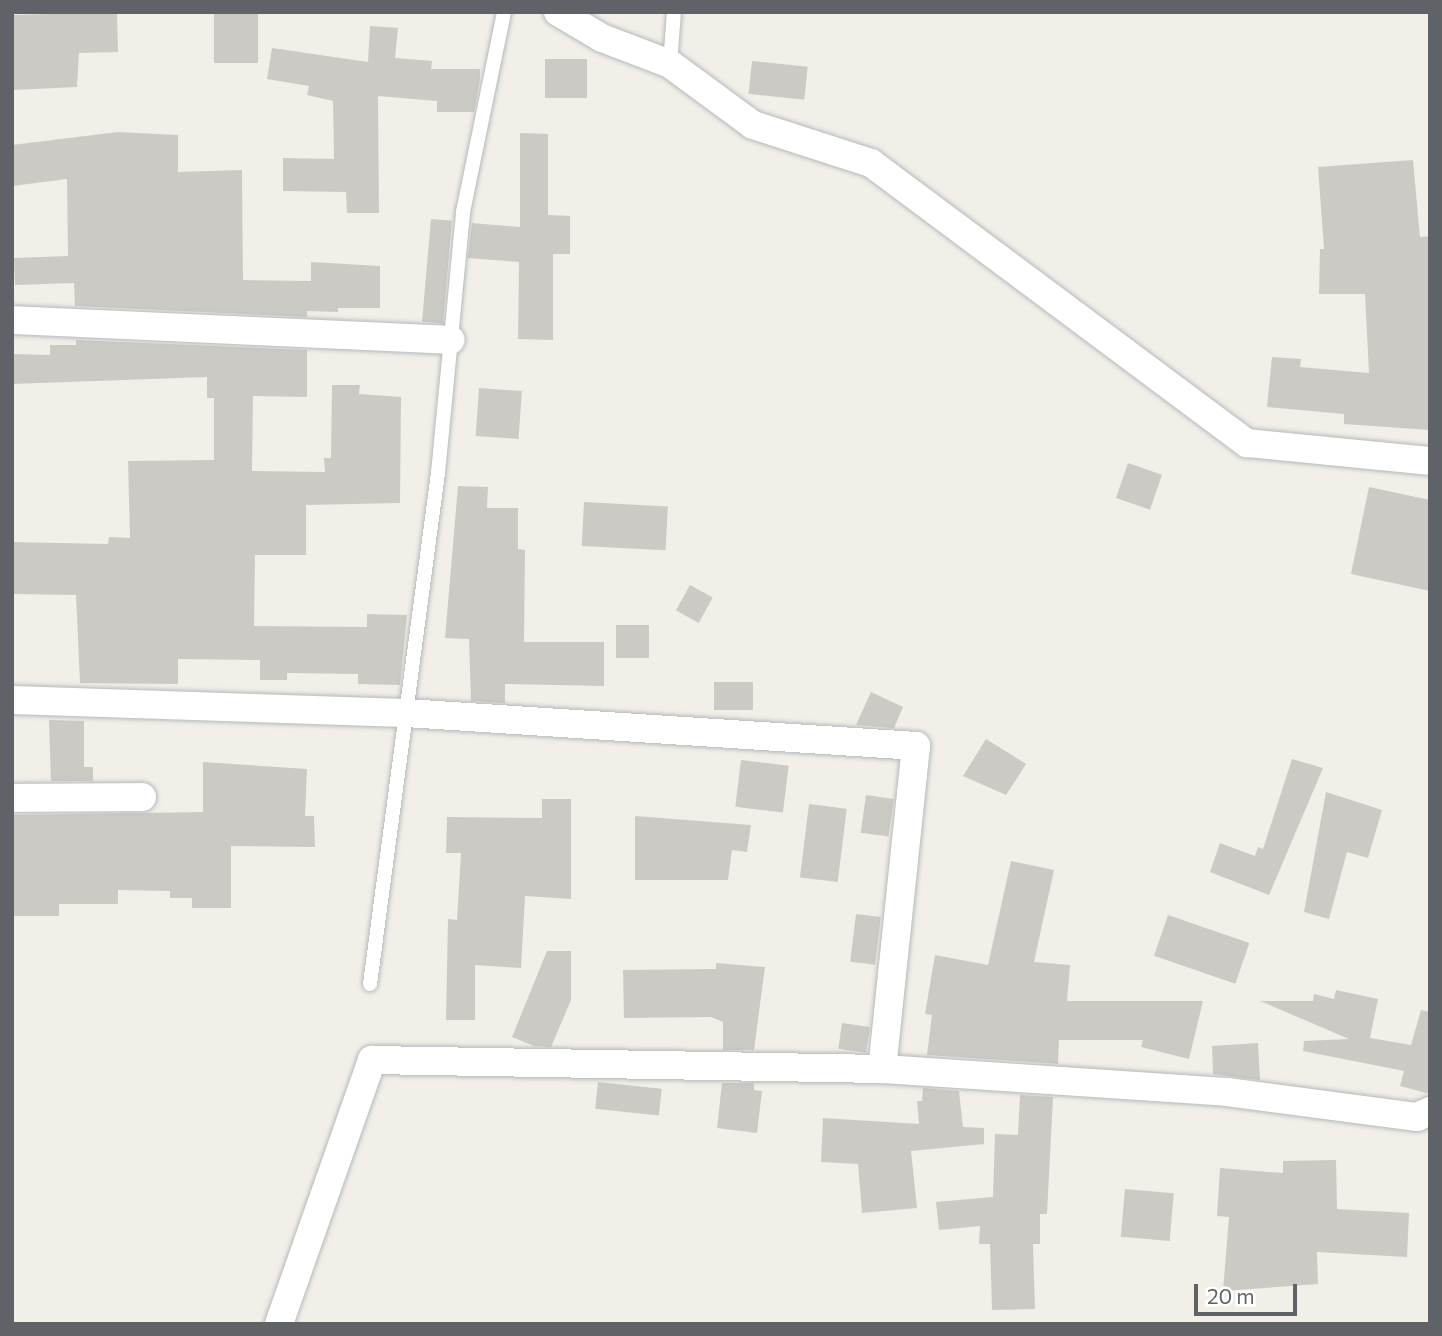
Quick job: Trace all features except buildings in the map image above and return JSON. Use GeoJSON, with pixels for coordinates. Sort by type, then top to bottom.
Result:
{"type":"FeatureCollection","features":[{"type":"Feature","properties":{"kind":"street"},"geometry":{"type":"LineString","coordinates":[[558,12],[602,38],[670,64],[753,125],[871,163],[1247,443],[1430,461]]}},
{"type":"Feature","properties":{"kind":"street"},"geometry":{"type":"LineString","coordinates":[[12,320],[451,340]]}},
{"type":"Feature","properties":{"kind":"street"},"geometry":{"type":"LineString","coordinates":[[12,700],[406,713],[916,746],[882,1069]]}},
{"type":"Feature","properties":{"kind":"street"},"geometry":{"type":"LineString","coordinates":[[12,798],[142,797]]}},
{"type":"Feature","properties":{"kind":"street"},"geometry":{"type":"LineString","coordinates":[[279,1324],[372,1060],[882,1069],[1227,1092],[1417,1117],[1430,1111]]}},
{"type":"Feature","properties":{"kind":"lane"},"geometry":{"type":"LineString","coordinates":[[370,984],[451,340],[463,212],[504,12]]}},
{"type":"Feature","properties":{"kind":"lane"},"geometry":{"type":"LineString","coordinates":[[670,64],[674,12]]}}]}
